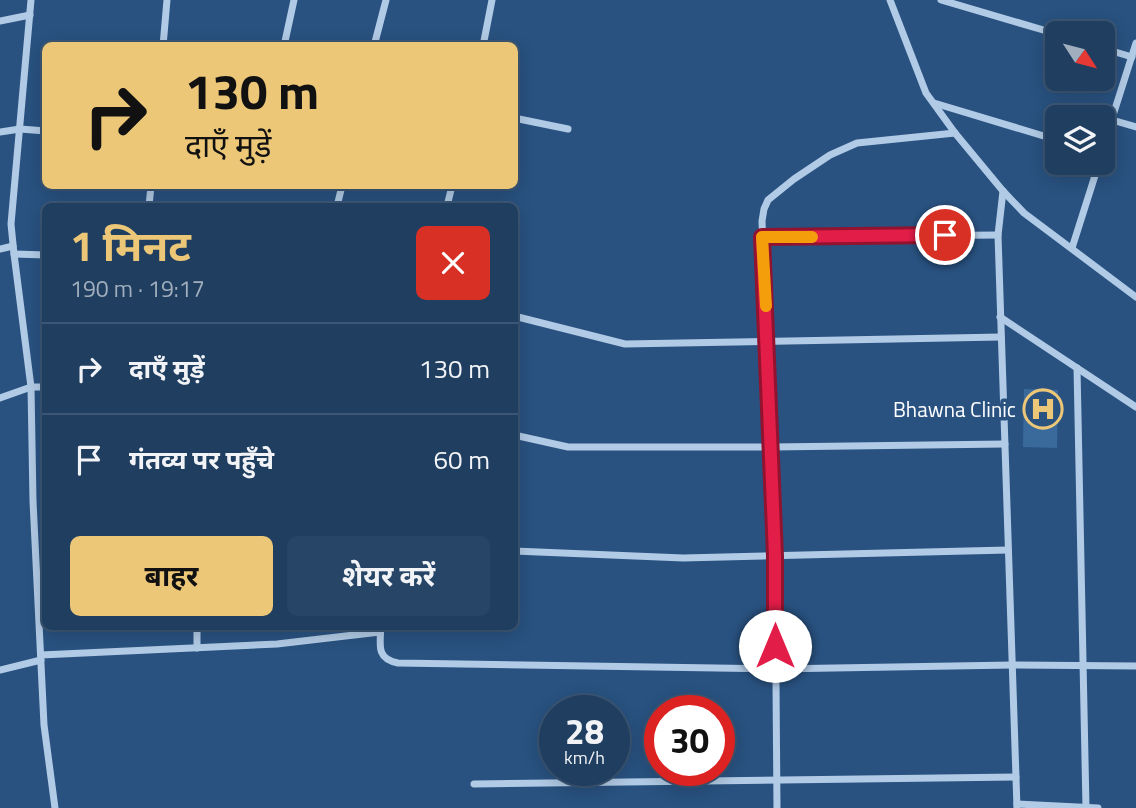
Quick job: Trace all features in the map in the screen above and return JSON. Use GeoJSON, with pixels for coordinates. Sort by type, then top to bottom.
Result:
{"type":"FeatureCollection","features":[{"type":"Feature","properties":{"kind":"street"},"geometry":{"type":"LineString","coordinates":[[32,0],[11,224],[32,387],[33,501],[44,725],[55,808]]}},
{"type":"Feature","properties":{"kind":"street"},"geometry":{"type":"LineString","coordinates":[[163,42],[167,0]]}},
{"type":"Feature","properties":{"kind":"street"},"geometry":{"type":"LineString","coordinates":[[285,42],[295,0]]}},
{"type":"Feature","properties":{"kind":"street"},"geometry":{"type":"LineString","coordinates":[[375,42],[386,0]]}},
{"type":"Feature","properties":{"kind":"street"},"geometry":{"type":"LineString","coordinates":[[484,42],[492,0]]}},
{"type":"Feature","properties":{"kind":"street"},"geometry":{"type":"LineString","coordinates":[[890,0],[926,93],[1003,191],[1024,213],[1136,297]]}},
{"type":"Feature","properties":{"kind":"street"},"geometry":{"type":"LineString","coordinates":[[941,0],[1045,30]]}},
{"type":"Feature","properties":{"kind":"street"},"geometry":{"type":"LineString","coordinates":[[0,21],[30,15]]}},
{"type":"Feature","properties":{"kind":"street"},"geometry":{"type":"LineString","coordinates":[[1115,111],[1136,43]]}},
{"type":"Feature","properties":{"kind":"street"},"geometry":{"type":"LineString","coordinates":[[1115,52],[1132,57]]}},
{"type":"Feature","properties":{"kind":"street"},"geometry":{"type":"LineString","coordinates":[[933,103],[1045,136]]}},
{"type":"Feature","properties":{"kind":"street"},"geometry":{"type":"LineString","coordinates":[[518,119],[568,130]]}},
{"type":"Feature","properties":{"kind":"street"},"geometry":{"type":"LineString","coordinates":[[1115,121],[1136,127]]}},
{"type":"Feature","properties":{"kind":"street"},"geometry":{"type":"LineString","coordinates":[[0,132],[20,129],[42,131]]}},
{"type":"Feature","properties":{"kind":"street"},"geometry":{"type":"LineString","coordinates":[[777,808],[775,556],[762,237],[764,209],[768,200],[794,179],[830,155],[857,143],[955,133]]}},
{"type":"Feature","properties":{"kind":"street"},"geometry":{"type":"LineString","coordinates":[[1072,248],[1094,175]]}},
{"type":"Feature","properties":{"kind":"street"},"geometry":{"type":"LineString","coordinates":[[1003,191],[998,235],[1017,806],[1098,808]]}},
{"type":"Feature","properties":{"kind":"street"},"geometry":{"type":"LineString","coordinates":[[762,237],[998,235]]}},
{"type":"Feature","properties":{"kind":"street"},"geometry":{"type":"LineString","coordinates":[[0,249],[42,254]]}},
{"type":"Feature","properties":{"kind":"street"},"geometry":{"type":"LineString","coordinates":[[518,317],[625,344],[1001,337]]}},
{"type":"Feature","properties":{"kind":"street"},"geometry":{"type":"LineString","coordinates":[[1000,317],[1136,407]]}},
{"type":"Feature","properties":{"kind":"street"},"geometry":{"type":"LineString","coordinates":[[1077,368],[1086,808]]}},
{"type":"Feature","properties":{"kind":"street"},"geometry":{"type":"LineString","coordinates":[[0,398],[32,387],[42,387]]}},
{"type":"Feature","properties":{"kind":"street"},"geometry":{"type":"LineString","coordinates":[[518,436],[568,447],[1005,444]]}},
{"type":"Feature","properties":{"kind":"street"},"geometry":{"type":"LineString","coordinates":[[518,551],[683,558],[1008,550]]}},
{"type":"Feature","properties":{"kind":"street"},"geometry":{"type":"LineString","coordinates":[[197,630],[197,648]]}},
{"type":"Feature","properties":{"kind":"street"},"geometry":{"type":"LineString","coordinates":[[0,670],[41,658],[276,644],[374,630]]}},
{"type":"Feature","properties":{"kind":"street"},"geometry":{"type":"LineString","coordinates":[[381,630],[380,652],[389,662],[398,663],[775,669],[1136,666]]}},
{"type":"Feature","properties":{"kind":"street"},"geometry":{"type":"LineString","coordinates":[[474,784],[1016,777]]}},
{"type":"Feature","properties":{"kind":"building"},"geometry":{"type":"Polygon","coordinates":[[[1024,389],[1058,390],[1057,448],[1023,447],[1024,389]]]}},
{"type":"Feature","properties":{"kind":"slow traffic"},"geometry":{"type":"LineString","coordinates":[[766,306],[762,237],[812,237]]}},
{"type":"Feature","properties":{"kind":"place","name":"Bhawna Clinic"},"geometry":{"type":"Point","coordinates":[1043,409]}},
{"type":"Feature","properties":{"kind":"route"},"geometry":{"type":"LineString","coordinates":[[775,646],[775,556],[762,237],[945,235]]}}]}
